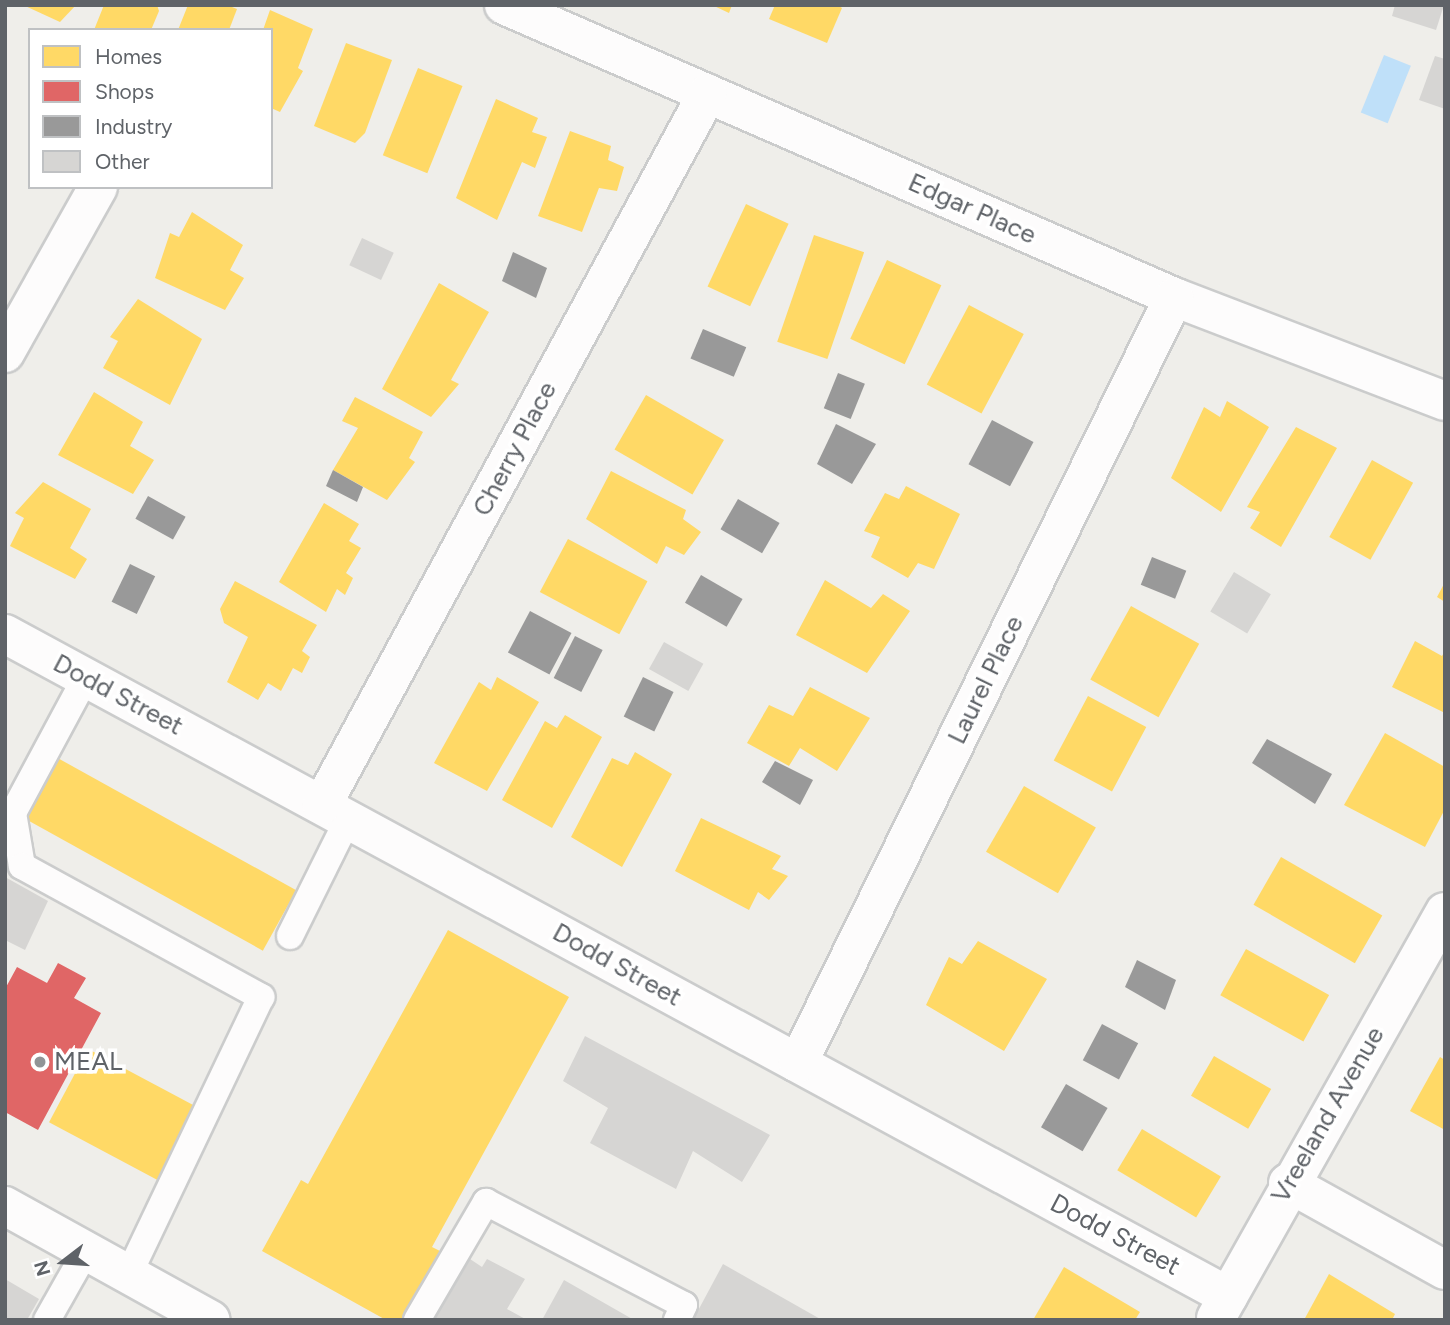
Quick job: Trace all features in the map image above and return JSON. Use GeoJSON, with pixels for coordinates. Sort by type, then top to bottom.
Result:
{"type":"FeatureCollection","features":[{"type":"Feature","properties":{"kind":"street","name":"Edgar Place"},"geometry":{"type":"LineString","coordinates":[[504,5],[1174,297],[1445,401]]}},
{"type":"Feature","properties":{"kind":"street","name":"Cherry Place"},"geometry":{"type":"LineString","coordinates":[[335,812],[707,94]]}},
{"type":"Feature","properties":{"kind":"street"},"geometry":{"type":"LineString","coordinates":[[5,353],[97,189]]}},
{"type":"Feature","properties":{"kind":"street","name":"Laurel Place"},"geometry":{"type":"LineString","coordinates":[[797,1063],[1174,297]]}},
{"type":"Feature","properties":{"kind":"street","name":"Dodd Street"},"geometry":{"type":"LineString","coordinates":[[5,634],[797,1063],[1221,1308]]}},
{"type":"Feature","properties":{"kind":"street","name":"Vreeland Avenue"},"geometry":{"type":"LineString","coordinates":[[1221,1308],[1445,912]]}},
{"type":"Feature","properties":{"kind":"street"},"geometry":{"type":"LineString","coordinates":[[1289,1184],[1445,1270]]}},
{"type":"Feature","properties":{"kind":"street"},"geometry":{"type":"LineString","coordinates":[[8,1214],[86,1251],[211,1320]]}},
{"type":"Feature","properties":{"kind":"lane"},"geometry":{"type":"LineString","coordinates":[[86,677],[13,813],[22,866],[261,997],[129,1274]]}},
{"type":"Feature","properties":{"kind":"lane"},"geometry":{"type":"LineString","coordinates":[[290,936],[335,812]]}},
{"type":"Feature","properties":{"kind":"lane"},"geometry":{"type":"LineString","coordinates":[[417,1320],[486,1202],[684,1305],[677,1320]]}},
{"type":"Feature","properties":{"kind":"lane"},"geometry":{"type":"LineString","coordinates":[[47,1320],[86,1251]]}},
{"type":"Feature","properties":{"kind":"water"},"geometry":{"type":"Polygon","coordinates":[[[1384,55],[1411,66],[1388,123],[1361,112],[1384,55]]]}},
{"type":"Feature","properties":{"kind":"building: Homes"},"geometry":{"type":"Polygon","coordinates":[[[23,5],[76,5],[60,22],[23,5]]]}},
{"type":"Feature","properties":{"kind":"building: Homes"},"geometry":{"type":"Polygon","coordinates":[[[104,5],[157,5],[159,11],[152,28],[95,28],[104,5]]]}},
{"type":"Feature","properties":{"kind":"building: Homes"},"geometry":{"type":"Polygon","coordinates":[[[188,5],[227,5],[237,9],[230,28],[179,28],[188,5]]]}},
{"type":"Feature","properties":{"kind":"building: Homes"},"geometry":{"type":"Polygon","coordinates":[[[712,5],[732,5],[729,13],[712,5]]]}},
{"type":"Feature","properties":{"kind":"building: Homes"},"geometry":{"type":"Polygon","coordinates":[[[775,5],[837,5],[842,8],[827,43],[769,19],[775,5]]]}},
{"type":"Feature","properties":{"kind":"building: Homes"},"geometry":{"type":"Polygon","coordinates":[[[270,10],[313,29],[298,68],[303,71],[280,112],[273,109],[273,28],[264,28],[270,10]]]}},
{"type":"Feature","properties":{"kind":"building: Homes"},"geometry":{"type":"Polygon","coordinates":[[[346,43],[392,60],[365,133],[355,143],[314,126],[346,43]]]}},
{"type":"Feature","properties":{"kind":"building: Homes"},"geometry":{"type":"Polygon","coordinates":[[[418,68],[463,86],[427,173],[383,155],[418,68]]]}},
{"type":"Feature","properties":{"kind":"building: Homes"},"geometry":{"type":"Polygon","coordinates":[[[496,99],[538,118],[532,132],[547,137],[535,168],[522,162],[497,220],[456,198],[496,99]]]}},
{"type":"Feature","properties":{"kind":"building: Homes"},"geometry":{"type":"Polygon","coordinates":[[[570,131],[611,146],[608,160],[624,167],[617,191],[599,188],[582,232],[538,216],[570,131]]]}},
{"type":"Feature","properties":{"kind":"building: Homes"},"geometry":{"type":"Polygon","coordinates":[[[746,204],[789,224],[750,306],[708,286],[746,204]]]}},
{"type":"Feature","properties":{"kind":"building: Homes"},"geometry":{"type":"Polygon","coordinates":[[[192,212],[243,245],[230,270],[244,278],[225,310],[155,278],[170,233],[179,237],[192,212]]]}},
{"type":"Feature","properties":{"kind":"building: Homes"},"geometry":{"type":"Polygon","coordinates":[[[814,235],[864,252],[827,359],[777,342],[814,235]]]}},
{"type":"Feature","properties":{"kind":"building: Homes"},"geometry":{"type":"Polygon","coordinates":[[[887,260],[941,285],[905,364],[850,339],[887,260]]]}},
{"type":"Feature","properties":{"kind":"building: Homes"},"geometry":{"type":"Polygon","coordinates":[[[439,283],[489,312],[451,380],[459,384],[431,417],[382,389],[439,283]]]}},
{"type":"Feature","properties":{"kind":"building: Homes"},"geometry":{"type":"Polygon","coordinates":[[[138,299],[202,339],[170,405],[103,368],[118,341],[110,337],[138,299]]]}},
{"type":"Feature","properties":{"kind":"building: Homes"},"geometry":{"type":"Polygon","coordinates":[[[969,305],[1024,334],[981,414],[927,384],[969,305]]]}},
{"type":"Feature","properties":{"kind":"building: Homes"},"geometry":{"type":"Polygon","coordinates":[[[94,392],[143,422],[130,446],[154,460],[133,494],[58,455],[94,392]]]}},
{"type":"Feature","properties":{"kind":"building: Homes"},"geometry":{"type":"Polygon","coordinates":[[[646,395],[724,440],[692,495],[614,450],[646,395]]]}},
{"type":"Feature","properties":{"kind":"building: Homes"},"geometry":{"type":"Polygon","coordinates":[[[355,397],[423,432],[409,458],[415,462],[387,500],[333,470],[358,428],[342,421],[355,397]]]}},
{"type":"Feature","properties":{"kind":"building: Homes"},"geometry":{"type":"Polygon","coordinates":[[[1227,401],[1269,427],[1221,512],[1171,478],[1204,407],[1220,417],[1227,401]]]}},
{"type":"Feature","properties":{"kind":"building: Homes"},"geometry":{"type":"Polygon","coordinates":[[[1296,427],[1337,448],[1281,547],[1250,528],[1260,512],[1247,507],[1296,427]]]}},
{"type":"Feature","properties":{"kind":"building: Homes"},"geometry":{"type":"Polygon","coordinates":[[[1372,460],[1413,483],[1370,560],[1329,537],[1372,460]]]}},
{"type":"Feature","properties":{"kind":"building: Homes"},"geometry":{"type":"Polygon","coordinates":[[[611,471],[686,510],[683,519],[701,532],[684,555],[666,546],[657,564],[586,519],[611,471]]]}},
{"type":"Feature","properties":{"kind":"building: Homes"},"geometry":{"type":"Polygon","coordinates":[[[43,482],[91,509],[70,548],[87,559],[75,579],[10,546],[24,518],[15,513],[43,482]]]}},
{"type":"Feature","properties":{"kind":"building: Homes"},"geometry":{"type":"Polygon","coordinates":[[[906,486],[960,514],[934,569],[918,563],[908,578],[871,557],[880,537],[864,531],[885,493],[899,499],[906,486]]]}},
{"type":"Feature","properties":{"kind":"building: Homes"},"geometry":{"type":"Polygon","coordinates":[[[324,503],[359,524],[349,541],[361,548],[346,573],[353,578],[345,595],[337,589],[326,612],[279,582],[324,503]]]}},
{"type":"Feature","properties":{"kind":"building: Homes"},"geometry":{"type":"Polygon","coordinates":[[[568,539],[647,581],[619,634],[540,592],[568,539]]]}},
{"type":"Feature","properties":{"kind":"building: Homes"},"geometry":{"type":"Polygon","coordinates":[[[825,580],[871,608],[883,594],[910,611],[867,673],[796,635],[825,580]]]}},
{"type":"Feature","properties":{"kind":"building: Homes"},"geometry":{"type":"Polygon","coordinates":[[[235,581],[317,625],[302,651],[310,657],[302,673],[293,668],[281,691],[268,683],[258,700],[227,682],[248,637],[224,623],[220,609],[235,581]]]}},
{"type":"Feature","properties":{"kind":"building: Homes"},"geometry":{"type":"Polygon","coordinates":[[[1445,582],[1445,602],[1437,597],[1445,582]]]}},
{"type":"Feature","properties":{"kind":"building: Homes"},"geometry":{"type":"Polygon","coordinates":[[[1131,606],[1199,644],[1158,717],[1090,679],[1131,606]]]}},
{"type":"Feature","properties":{"kind":"building: Homes"},"geometry":{"type":"Polygon","coordinates":[[[1415,641],[1442,656],[1445,651],[1445,713],[1392,687],[1415,641]]]}},
{"type":"Feature","properties":{"kind":"building: Homes"},"geometry":{"type":"Polygon","coordinates":[[[497,677],[539,702],[487,791],[434,763],[479,682],[491,690],[497,677]]]}},
{"type":"Feature","properties":{"kind":"building: Homes"},"geometry":{"type":"Polygon","coordinates":[[[810,687],[870,718],[837,771],[800,748],[789,766],[747,743],[769,705],[793,716],[810,687]]]}},
{"type":"Feature","properties":{"kind":"building: Homes"},"geometry":{"type":"Polygon","coordinates":[[[1088,696],[1146,727],[1112,791],[1054,760],[1088,696]]]}},
{"type":"Feature","properties":{"kind":"building: Homes"},"geometry":{"type":"Polygon","coordinates":[[[565,715],[602,737],[552,828],[502,800],[545,721],[557,728],[565,715]]]}},
{"type":"Feature","properties":{"kind":"building: Homes"},"geometry":{"type":"Polygon","coordinates":[[[1385,733],[1445,767],[1445,809],[1425,847],[1344,805],[1385,733]]]}},
{"type":"Feature","properties":{"kind":"building: Homes"},"geometry":{"type":"Polygon","coordinates":[[[635,752],[672,774],[622,867],[571,837],[612,758],[628,765],[635,752]]]}},
{"type":"Feature","properties":{"kind":"building: Homes"},"geometry":{"type":"Polygon","coordinates":[[[54,756],[296,890],[263,951],[21,816],[54,756]]]}},
{"type":"Feature","properties":{"kind":"building: Homes"},"geometry":{"type":"Polygon","coordinates":[[[1024,786],[1096,828],[1058,893],[986,852],[1024,786]]]}},
{"type":"Feature","properties":{"kind":"building: Homes"},"geometry":{"type":"Polygon","coordinates":[[[701,818],[781,856],[772,869],[788,876],[769,900],[758,892],[749,910],[675,871],[701,818]]]}},
{"type":"Feature","properties":{"kind":"building: Homes"},"geometry":{"type":"Polygon","coordinates":[[[1281,857],[1382,915],[1355,963],[1254,905],[1281,857]]]}},
{"type":"Feature","properties":{"kind":"building: Homes"},"geometry":{"type":"Polygon","coordinates":[[[448,930],[569,997],[432,1247],[440,1251],[402,1320],[386,1320],[262,1251],[301,1180],[308,1184],[448,930]]]}},
{"type":"Feature","properties":{"kind":"building: Homes"},"geometry":{"type":"Polygon","coordinates":[[[978,941],[1047,979],[1004,1051],[926,1005],[949,957],[962,964],[978,941]]]}},
{"type":"Feature","properties":{"kind":"building: Homes"},"geometry":{"type":"Polygon","coordinates":[[[1246,949],[1329,995],[1303,1041],[1220,995],[1246,949]]]}},
{"type":"Feature","properties":{"kind":"building: Homes"},"geometry":{"type":"Polygon","coordinates":[[[88,1049],[199,1108],[160,1181],[49,1122],[88,1049]]]}},
{"type":"Feature","properties":{"kind":"building: Homes"},"geometry":{"type":"Polygon","coordinates":[[[1214,1056],[1271,1089],[1248,1129],[1191,1096],[1214,1056]]]}},
{"type":"Feature","properties":{"kind":"building: Homes"},"geometry":{"type":"Polygon","coordinates":[[[1440,1057],[1445,1060],[1445,1130],[1410,1111],[1440,1057]]]}},
{"type":"Feature","properties":{"kind":"building: Homes"},"geometry":{"type":"Polygon","coordinates":[[[1142,1129],[1221,1176],[1196,1218],[1117,1170],[1142,1129]]]}},
{"type":"Feature","properties":{"kind":"building: Homes"},"geometry":{"type":"Polygon","coordinates":[[[1064,1267],[1140,1312],[1135,1320],[1033,1320],[1064,1267]]]}},
{"type":"Feature","properties":{"kind":"building: Homes"},"geometry":{"type":"Polygon","coordinates":[[[1329,1274],[1395,1314],[1392,1320],[1304,1320],[1329,1274]]]}},
{"type":"Feature","properties":{"kind":"building: Shops","name":"MEAL"},"geometry":{"type":"Polygon","coordinates":[[[58,963],[86,978],[74,998],[101,1013],[38,1130],[5,1112],[5,989],[17,967],[47,983],[58,963]]]}},
{"type":"Feature","properties":{"kind":"building: Industry"},"geometry":{"type":"Polygon","coordinates":[[[513,252],[547,268],[536,298],[502,281],[513,252]]]}},
{"type":"Feature","properties":{"kind":"building: Industry"},"geometry":{"type":"Polygon","coordinates":[[[703,329],[746,347],[734,377],[690,358],[703,329]]]}},
{"type":"Feature","properties":{"kind":"building: Industry"},"geometry":{"type":"Polygon","coordinates":[[[838,373],[865,384],[851,419],[824,408],[838,373]]]}},
{"type":"Feature","properties":{"kind":"building: Industry"},"geometry":{"type":"Polygon","coordinates":[[[992,420],[1033,442],[1010,486],[969,464],[992,420]]]}},
{"type":"Feature","properties":{"kind":"building: Industry"},"geometry":{"type":"Polygon","coordinates":[[[836,424],[876,444],[852,484],[817,464],[836,424]]]}},
{"type":"Feature","properties":{"kind":"building: Industry"},"geometry":{"type":"Polygon","coordinates":[[[333,470],[363,487],[357,502],[326,486],[333,470]]]}},
{"type":"Feature","properties":{"kind":"building: Industry"},"geometry":{"type":"Polygon","coordinates":[[[148,496],[186,517],[173,540],[135,519],[148,496]]]}},
{"type":"Feature","properties":{"kind":"building: Industry"},"geometry":{"type":"Polygon","coordinates":[[[738,499],[780,523],[762,553],[720,529],[738,499]]]}},
{"type":"Feature","properties":{"kind":"building: Industry"},"geometry":{"type":"Polygon","coordinates":[[[1152,557],[1186,571],[1175,599],[1141,585],[1152,557]]]}},
{"type":"Feature","properties":{"kind":"building: Industry"},"geometry":{"type":"Polygon","coordinates":[[[130,564],[155,576],[137,614],[112,602],[130,564]]]}},
{"type":"Feature","properties":{"kind":"building: Industry"},"geometry":{"type":"Polygon","coordinates":[[[701,575],[743,599],[727,627],[685,603],[701,575]]]}},
{"type":"Feature","properties":{"kind":"building: Industry"},"geometry":{"type":"Polygon","coordinates":[[[530,611],[571,633],[549,675],[508,652],[530,611]]]}},
{"type":"Feature","properties":{"kind":"building: Industry"},"geometry":{"type":"Polygon","coordinates":[[[575,636],[603,650],[581,692],[554,678],[575,636]]]}},
{"type":"Feature","properties":{"kind":"building: Industry"},"geometry":{"type":"Polygon","coordinates":[[[643,677],[674,692],[654,731],[624,717],[643,677]]]}},
{"type":"Feature","properties":{"kind":"building: Industry"},"geometry":{"type":"Polygon","coordinates":[[[1267,739],[1332,774],[1315,804],[1252,763],[1267,739]]]}},
{"type":"Feature","properties":{"kind":"building: Industry"},"geometry":{"type":"Polygon","coordinates":[[[775,761],[813,780],[800,805],[762,782],[775,761]]]}},
{"type":"Feature","properties":{"kind":"building: Industry"},"geometry":{"type":"Polygon","coordinates":[[[1137,960],[1176,980],[1165,1010],[1125,987],[1137,960]]]}},
{"type":"Feature","properties":{"kind":"building: Industry"},"geometry":{"type":"Polygon","coordinates":[[[1102,1024],[1138,1043],[1119,1079],[1083,1060],[1102,1024]]]}},
{"type":"Feature","properties":{"kind":"building: Industry"},"geometry":{"type":"Polygon","coordinates":[[[1066,1084],[1108,1108],[1083,1151],[1041,1127],[1066,1084]]]}},
{"type":"Feature","properties":{"kind":"building: Other"},"geometry":{"type":"Polygon","coordinates":[[[1395,5],[1444,5],[1436,30],[1392,16],[1395,5]]]}},
{"type":"Feature","properties":{"kind":"building: Other"},"geometry":{"type":"Polygon","coordinates":[[[1435,56],[1445,59],[1445,109],[1419,100],[1435,56]]]}},
{"type":"Feature","properties":{"kind":"building: Other"},"geometry":{"type":"Polygon","coordinates":[[[362,238],[394,253],[381,280],[349,265],[362,238]]]}},
{"type":"Feature","properties":{"kind":"building: Other"},"geometry":{"type":"Polygon","coordinates":[[[1234,572],[1271,594],[1247,634],[1210,611],[1234,572]]]}},
{"type":"Feature","properties":{"kind":"building: Other"},"geometry":{"type":"Polygon","coordinates":[[[664,642],[703,664],[688,691],[649,669],[664,642]]]}},
{"type":"Feature","properties":{"kind":"building: Other"},"geometry":{"type":"Polygon","coordinates":[[[5,877],[48,901],[25,950],[5,940],[5,877]]]}},
{"type":"Feature","properties":{"kind":"building: Other"},"geometry":{"type":"Polygon","coordinates":[[[585,1036],[770,1135],[742,1182],[693,1151],[676,1189],[590,1143],[608,1108],[563,1081],[585,1036]]]}},
{"type":"Feature","properties":{"kind":"building: Other"},"geometry":{"type":"Polygon","coordinates":[[[470,1259],[482,1267],[487,1259],[525,1279],[507,1309],[527,1320],[428,1320],[470,1259]]]}},
{"type":"Feature","properties":{"kind":"building: Other"},"geometry":{"type":"Polygon","coordinates":[[[723,1264],[822,1320],[693,1320],[723,1264]]]}},
{"type":"Feature","properties":{"kind":"building: Other"},"geometry":{"type":"Polygon","coordinates":[[[5,1279],[39,1299],[27,1320],[5,1320],[5,1279]]]}},
{"type":"Feature","properties":{"kind":"building: Other"},"geometry":{"type":"Polygon","coordinates":[[[564,1280],[634,1320],[542,1320],[564,1280]]]}},
{"type":"Feature","properties":{"kind":"place","name":"MEAL"},"geometry":{"type":"Point","coordinates":[40,1062]}}]}
